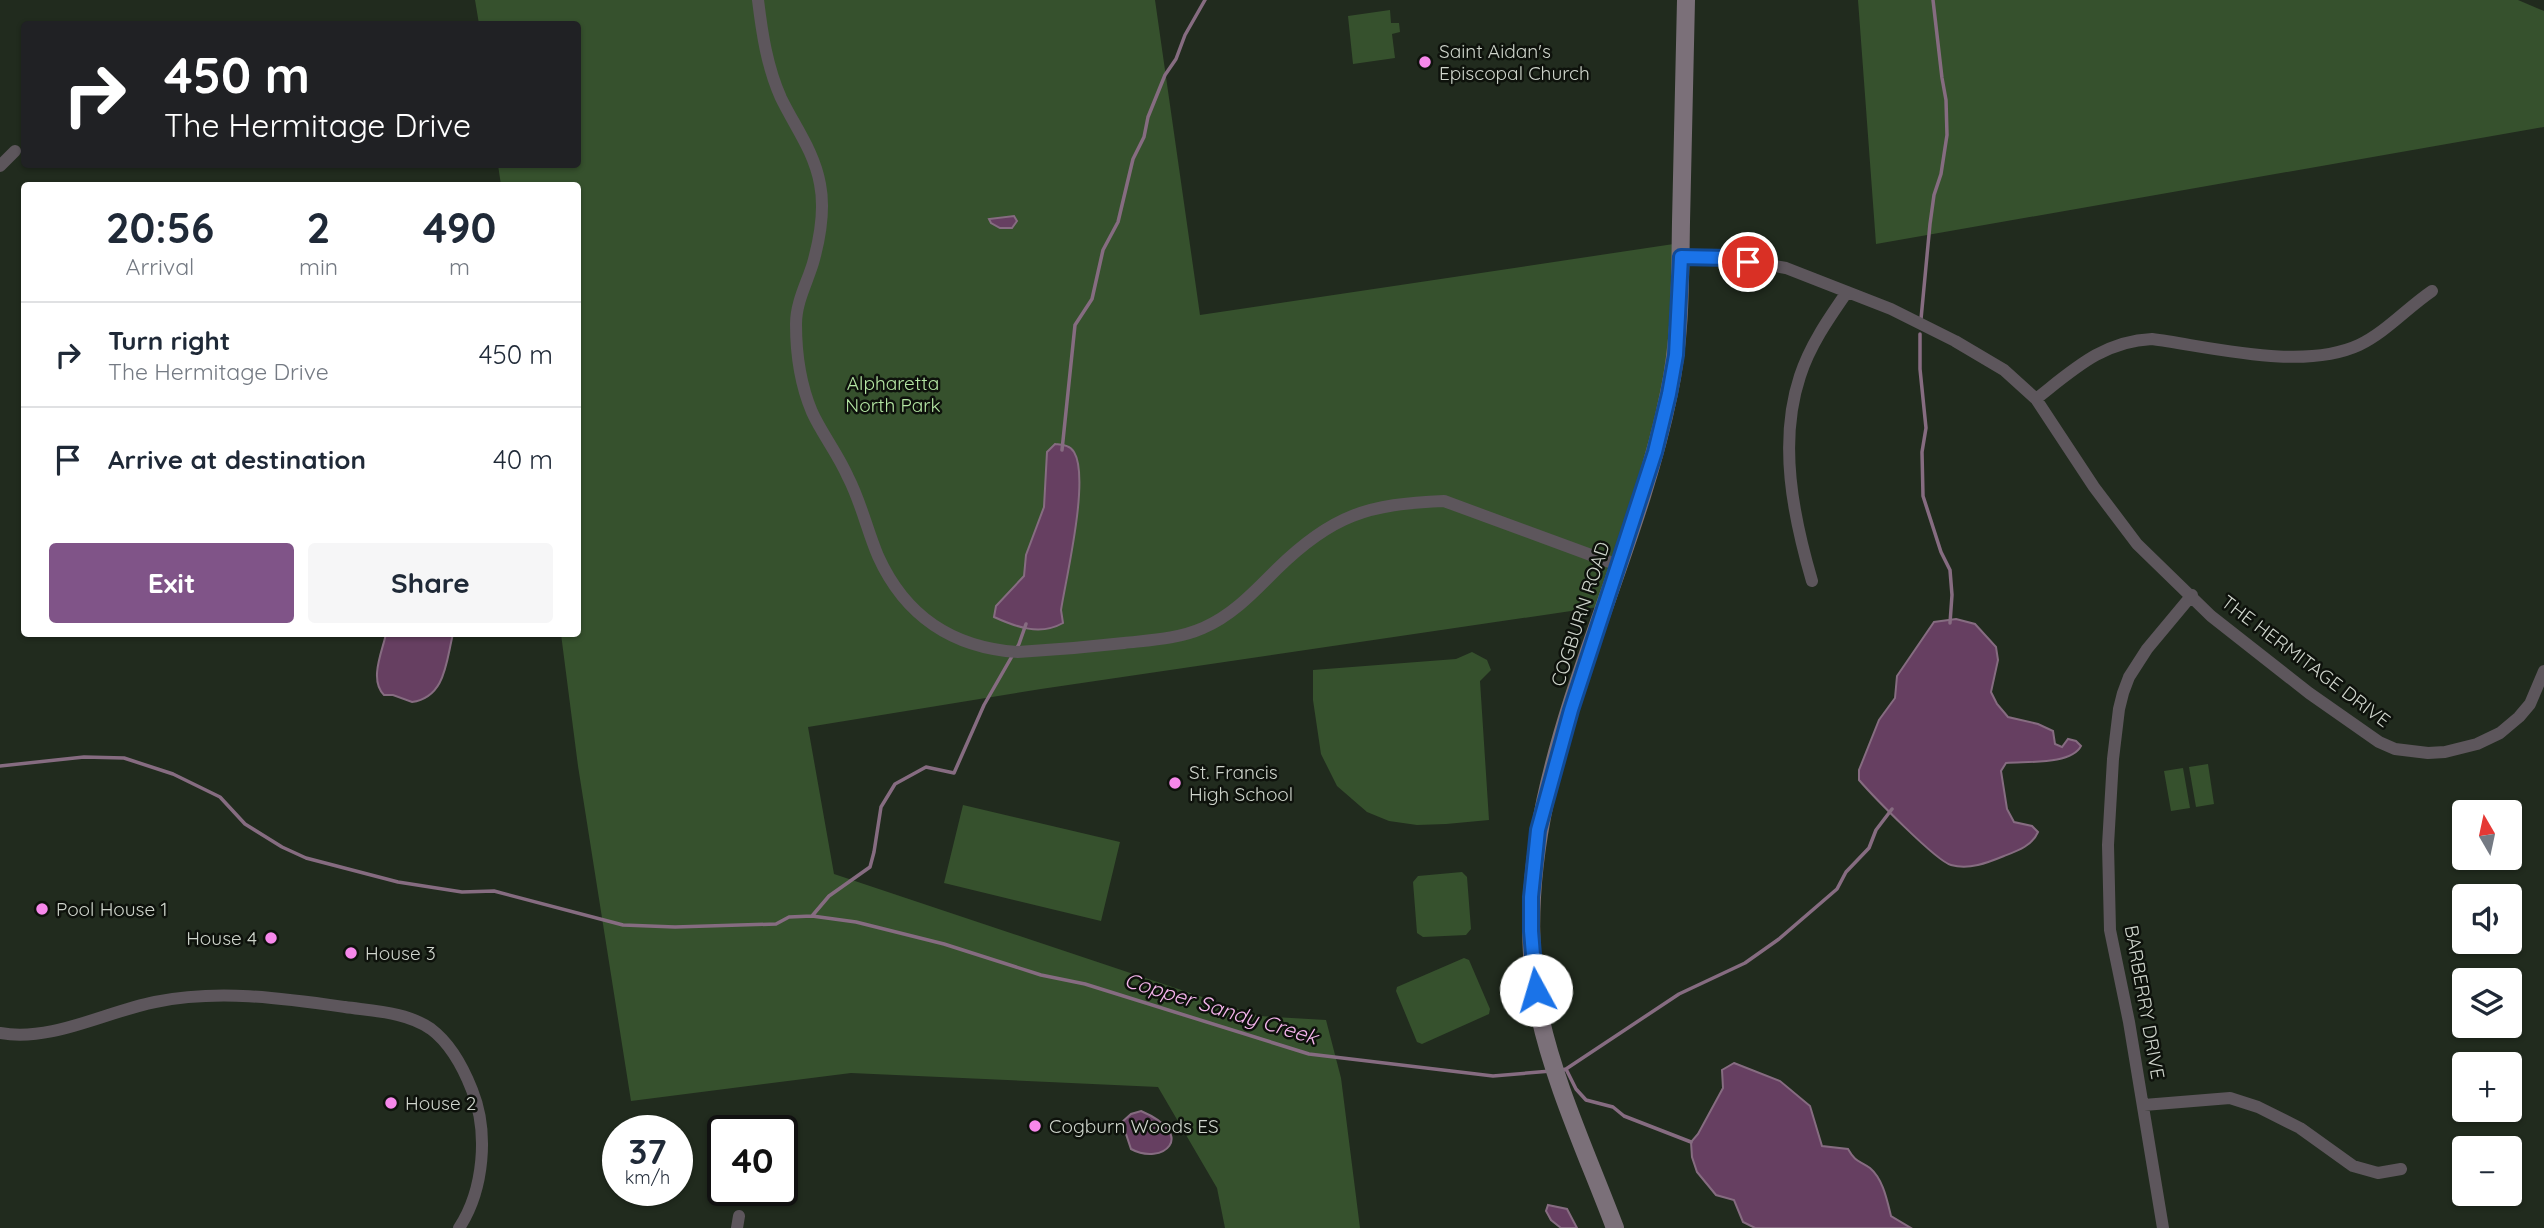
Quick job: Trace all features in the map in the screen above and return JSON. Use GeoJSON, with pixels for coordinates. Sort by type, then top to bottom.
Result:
{"type":"FeatureCollection","features":[{"type":"Feature","properties":{"kind":"street"},"geometry":{"type":"LineString","coordinates":[[758,0],[767,58],[774,80],[809,148],[821,189],[817,243],[798,306],[796,323],[806,395],[813,414],[856,492],[878,555],[890,578],[916,612],[942,632],[1001,651],[1018,652],[1176,637],[1204,628],[1231,611],[1304,544],[1332,524],[1376,508],[1425,502],[1444,501],[1618,565]]}},
{"type":"Feature","properties":{"kind":"street","name":"COGBURN ROAD"},"geometry":{"type":"LineString","coordinates":[[1615,1228],[1550,1057],[1538,1007],[1531,931],[1533,864],[1546,797],[1655,452],[1676,355],[1681,257],[1686,0]]}},
{"type":"Feature","properties":{"kind":"street"},"geometry":{"type":"LineString","coordinates":[[0,166],[15,151]]}},
{"type":"Feature","properties":{"kind":"street","name":"THE HERMITAGE DRIVE"},"geometry":{"type":"LineString","coordinates":[[1681,257],[1729,258],[1786,268],[1891,309],[1955,341],[2004,370],[2036,399],[2094,487],[2137,544],[2192,595],[2211,617],[2309,693],[2379,742],[2411,753],[2445,752],[2461,749],[2500,733],[2530,704],[2544,671]]}},
{"type":"Feature","properties":{"kind":"street"},"geometry":{"type":"LineString","coordinates":[[2036,399],[2096,354],[2119,343],[2136,339],[2277,356],[2310,356],[2343,351],[2374,336],[2432,291]]}},
{"type":"Feature","properties":{"kind":"street"},"geometry":{"type":"LineString","coordinates":[[1812,581],[1800,538],[1791,483],[1792,415],[1800,375],[1819,335],[1847,292]]}},
{"type":"Feature","properties":{"kind":"street","name":"BARBERRY DRIVE"},"geometry":{"type":"LineString","coordinates":[[2163,1228],[2144,1105],[2110,930],[2108,845],[2119,709],[2129,677],[2147,649],[2192,595]]}},
{"type":"Feature","properties":{"kind":"street"},"geometry":{"type":"LineString","coordinates":[[0,1033],[50,1032],[156,1002],[223,995],[270,996],[390,1013],[412,1019],[430,1029],[446,1043],[467,1076],[479,1114],[481,1161],[478,1185],[459,1228]]}},
{"type":"Feature","properties":{"kind":"street"},"geometry":{"type":"LineString","coordinates":[[2144,1105],[2230,1098],[2300,1128],[2353,1166],[2378,1173],[2401,1169]]}},
{"type":"Feature","properties":{"kind":"green space","name":"Alpharetta North Park"},"geometry":{"type":"Polygon","coordinates":[[[475,0],[1155,0],[1200,315],[1687,242],[1665,386],[1635,518],[1598,607],[1041,689],[808,727],[834,874],[1259,1016],[1326,1020],[1341,1078],[1360,1228],[1225,1228],[1217,1188],[1158,1087],[851,1073],[631,1101],[578,766],[561,637],[581,637],[581,182],[501,182],[498,168],[581,168],[581,21],[478,21],[475,0]]]}},
{"type":"Feature","properties":{"kind":"green space"},"geometry":{"type":"Polygon","coordinates":[[[1858,0],[2518,0],[2544,11],[2544,127],[1876,244],[1858,0]]]}},
{"type":"Feature","properties":{"kind":"green space"},"geometry":{"type":"Polygon","coordinates":[[[1390,10],[1391,23],[1399,23],[1400,32],[1392,34],[1395,58],[1353,64],[1348,16],[1390,10]]]}},
{"type":"Feature","properties":{"kind":"green space"},"geometry":{"type":"Polygon","coordinates":[[[1472,652],[1487,660],[1491,670],[1480,681],[1489,820],[1417,825],[1389,821],[1367,812],[1337,786],[1321,754],[1313,700],[1313,670],[1456,659],[1472,652]]]}},
{"type":"Feature","properties":{"kind":"green space"},"geometry":{"type":"Polygon","coordinates":[[[2208,764],[2214,804],[2196,807],[2189,767],[2208,764]]]}},
{"type":"Feature","properties":{"kind":"green space"},"geometry":{"type":"Polygon","coordinates":[[[2183,768],[2190,808],[2171,811],[2164,771],[2183,768]]]}},
{"type":"Feature","properties":{"kind":"green space"},"geometry":{"type":"Polygon","coordinates":[[[963,805],[1120,842],[1101,921],[944,883],[963,805]]]}},
{"type":"Feature","properties":{"kind":"green space"},"geometry":{"type":"Polygon","coordinates":[[[1462,872],[1467,877],[1471,929],[1466,935],[1423,937],[1417,933],[1413,882],[1418,876],[1462,872]]]}},
{"type":"Feature","properties":{"kind":"green space"},"geometry":{"type":"Polygon","coordinates":[[[1464,958],[1469,960],[1490,1009],[1489,1014],[1422,1044],[1417,1042],[1396,991],[1397,987],[1464,958]]]}},
{"type":"Feature","properties":{"kind":"shaded area"},"geometry":{"type":"Polygon","coordinates":[[[1014,216],[1017,221],[1012,228],[1000,228],[989,219],[1014,216]]]}},
{"type":"Feature","properties":{"kind":"shaded area"},"geometry":{"type":"Polygon","coordinates":[[[1055,444],[1068,447],[1074,452],[1079,483],[1075,529],[1061,610],[1063,623],[1046,629],[1028,629],[994,617],[996,606],[1024,576],[1026,555],[1044,507],[1047,452],[1055,444]]]}},
{"type":"Feature","properties":{"kind":"shaded area"},"geometry":{"type":"Polygon","coordinates":[[[1956,619],[1975,624],[1996,647],[1998,660],[1991,692],[2008,717],[2038,724],[2053,731],[2055,744],[2062,747],[2068,739],[2081,746],[2076,752],[2058,759],[2006,763],[2001,771],[2007,809],[2014,822],[2032,826],[2038,832],[2032,841],[2019,850],[1985,863],[1964,867],[1951,865],[1932,852],[1859,780],[1859,770],[1879,720],[1895,698],[1897,676],[1934,622],[1956,619]]]}},
{"type":"Feature","properties":{"kind":"shaded area"},"geometry":{"type":"Polygon","coordinates":[[[385,637],[452,637],[443,676],[432,693],[423,699],[412,702],[393,695],[384,695],[377,682],[385,637]]]}},
{"type":"Feature","properties":{"kind":"shaded area"},"geometry":{"type":"Polygon","coordinates":[[[1734,1063],[1780,1081],[1810,1106],[1822,1146],[1848,1149],[1856,1159],[1870,1168],[1881,1184],[1891,1216],[1911,1228],[1755,1228],[1743,1222],[1734,1200],[1716,1195],[1697,1172],[1691,1142],[1723,1088],[1722,1070],[1734,1063]]]}},
{"type":"Feature","properties":{"kind":"shaded area"},"geometry":{"type":"Polygon","coordinates":[[[1141,1111],[1168,1130],[1171,1138],[1169,1146],[1163,1151],[1154,1154],[1131,1149],[1122,1122],[1131,1114],[1141,1111]]]}},
{"type":"Feature","properties":{"kind":"shaded area"},"geometry":{"type":"Polygon","coordinates":[[[1548,1205],[1567,1209],[1577,1228],[1561,1228],[1551,1220],[1546,1211],[1548,1205]]]}},
{"type":"Feature","properties":{"kind":"waterway"},"geometry":{"type":"LineString","coordinates":[[1062,450],[1075,325],[1092,299],[1103,250],[1118,222],[1133,159],[1144,137],[1148,117],[1165,75],[1176,59],[1185,35],[1205,0]]}},
{"type":"Feature","properties":{"kind":"waterway","name":"Copper Sandy Creek"},"geometry":{"type":"LineString","coordinates":[[1921,319],[1934,195],[1941,174],[1947,135],[1946,100],[1933,0]]}},
{"type":"Feature","properties":{"kind":"waterway","name":"Copper Sandy Creek"},"geometry":{"type":"LineString","coordinates":[[1920,334],[1920,369],[1926,428],[1922,452],[1923,496],[1941,552],[1950,570],[1950,623]]}},
{"type":"Feature","properties":{"kind":"waterway"},"geometry":{"type":"LineString","coordinates":[[812,916],[829,896],[870,867],[881,807],[895,784],[926,767],[954,773],[984,705],[1019,644],[1026,624]]}},
{"type":"Feature","properties":{"kind":"waterway","name":"Copper Sandy Creek"},"geometry":{"type":"LineString","coordinates":[[0,766],[84,757],[124,758],[173,774],[220,797],[245,824],[306,858],[398,882],[462,892],[494,891],[623,925],[675,927],[776,924],[789,917],[812,916],[856,922],[944,944],[1041,975],[1085,984],[1309,1054],[1493,1076],[1551,1071]]}},
{"type":"Feature","properties":{"kind":"waterway","name":"Copper Sandy Creek"},"geometry":{"type":"LineString","coordinates":[[1562,1070],[1679,994],[1745,963],[1779,939],[1837,889],[1846,872],[1869,848],[1876,830],[1892,809]]}},
{"type":"Feature","properties":{"kind":"waterway"},"geometry":{"type":"LineString","coordinates":[[1566,1069],[1576,1089],[1586,1100],[1613,1107],[1624,1116],[1691,1142]]}},
{"type":"Feature","properties":{"kind":"place","name":"Saint Aidan's Episcopal Church"},"geometry":{"type":"Point","coordinates":[1425,62]}},
{"type":"Feature","properties":{"kind":"place","name":"St. Francis High School"},"geometry":{"type":"Point","coordinates":[1175,783]}},
{"type":"Feature","properties":{"kind":"place","name":"Pool House 1"},"geometry":{"type":"Point","coordinates":[42,909]}},
{"type":"Feature","properties":{"kind":"place","name":"House 4"},"geometry":{"type":"Point","coordinates":[271,938]}},
{"type":"Feature","properties":{"kind":"place","name":"House 3"},"geometry":{"type":"Point","coordinates":[351,953]}},
{"type":"Feature","properties":{"kind":"place","name":"House 2"},"geometry":{"type":"Point","coordinates":[391,1103]}},
{"type":"Feature","properties":{"kind":"place","name":"Cogburn Woods ES"},"geometry":{"type":"Point","coordinates":[1035,1126]}},
{"type":"Feature","properties":{"kind":"route"},"geometry":{"type":"LineString","coordinates":[[1536,990],[1531,897],[1538,830],[1571,710],[1655,452],[1676,355],[1681,257],[1729,258],[1748,262]]}}]}
